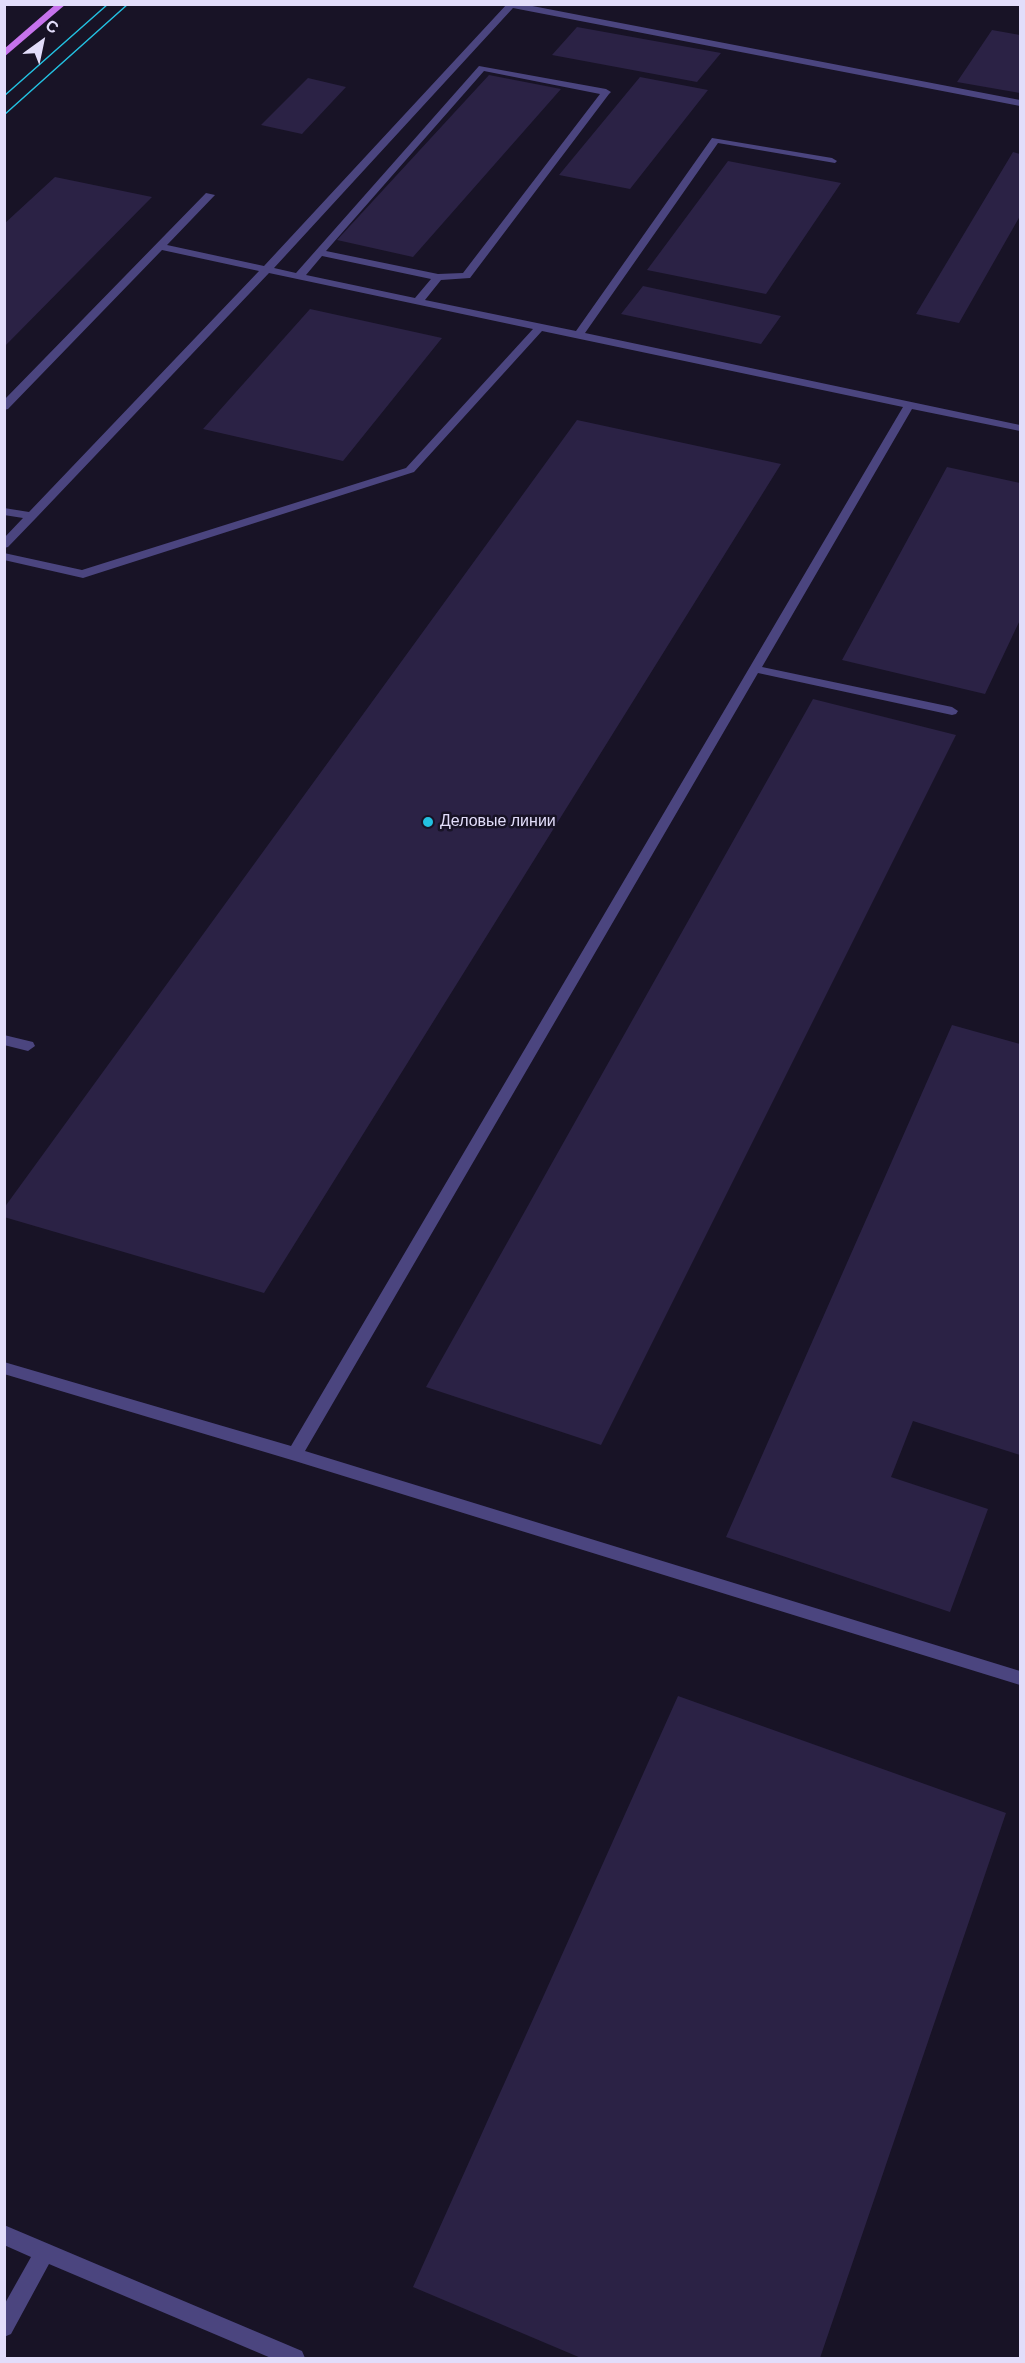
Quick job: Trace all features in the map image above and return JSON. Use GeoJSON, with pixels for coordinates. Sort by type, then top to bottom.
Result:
{"type":"FeatureCollection","features":[{"type":"Feature","properties":{"kind":"main road"},"geometry":{"type":"LineString","coordinates":[[4,54],[62,4]]}},
{"type":"Feature","properties":{"kind":"lane"},"geometry":{"type":"LineString","coordinates":[[4,545],[266,270],[512,5],[1020,103]]}},
{"type":"Feature","properties":{"kind":"lane"},"geometry":{"type":"LineString","coordinates":[[298,277],[482,68],[606,92],[466,276],[438,277],[321,253]]}},
{"type":"Feature","properties":{"kind":"lane"},"geometry":{"type":"LineString","coordinates":[[578,336],[715,140],[832,161]]}},
{"type":"Feature","properties":{"kind":"lane"},"geometry":{"type":"LineString","coordinates":[[4,407],[210,195]]}},
{"type":"Feature","properties":{"kind":"lane"},"geometry":{"type":"LineString","coordinates":[[160,247],[1020,428]]}},
{"type":"Feature","properties":{"kind":"lane"},"geometry":{"type":"LineString","coordinates":[[417,302],[438,277]]}},
{"type":"Feature","properties":{"kind":"lane"},"geometry":{"type":"LineString","coordinates":[[4,556],[83,574],[410,470],[539,328]]}},
{"type":"Feature","properties":{"kind":"lane"},"geometry":{"type":"LineString","coordinates":[[295,1454],[909,405]]}},
{"type":"Feature","properties":{"kind":"lane"},"geometry":{"type":"LineString","coordinates":[[4,511],[32,516]]}},
{"type":"Feature","properties":{"kind":"lane"},"geometry":{"type":"LineString","coordinates":[[755,669],[952,711]]}},
{"type":"Feature","properties":{"kind":"lane"},"geometry":{"type":"LineString","coordinates":[[4,1040],[28,1046]]}},
{"type":"Feature","properties":{"kind":"lane"},"geometry":{"type":"LineString","coordinates":[[4,1368],[295,1454],[1020,1678]]}},
{"type":"Feature","properties":{"kind":"lane"},"geometry":{"type":"LineString","coordinates":[[4,2235],[295,2358]]}},
{"type":"Feature","properties":{"kind":"lane"},"geometry":{"type":"LineString","coordinates":[[4,2327],[45,2252]]}},
{"type":"Feature","properties":{"kind":"building"},"geometry":{"type":"Polygon","coordinates":[[[577,27],[721,53],[697,82],[552,55],[577,27]]]}},
{"type":"Feature","properties":{"kind":"building"},"geometry":{"type":"Polygon","coordinates":[[[992,30],[1020,35],[1020,93],[957,82],[992,30]]]}},
{"type":"Feature","properties":{"kind":"building"},"geometry":{"type":"Polygon","coordinates":[[[489,75],[561,89],[413,257],[337,240],[489,75]]]}},
{"type":"Feature","properties":{"kind":"building"},"geometry":{"type":"Polygon","coordinates":[[[640,77],[708,90],[630,189],[559,175],[640,77]]]}},
{"type":"Feature","properties":{"kind":"building"},"geometry":{"type":"Polygon","coordinates":[[[308,78],[346,87],[302,134],[261,125],[308,78]]]}},
{"type":"Feature","properties":{"kind":"building"},"geometry":{"type":"Polygon","coordinates":[[[1013,152],[1020,154],[1020,216],[959,323],[916,314],[1013,152]]]}},
{"type":"Feature","properties":{"kind":"building"},"geometry":{"type":"Polygon","coordinates":[[[728,161],[841,183],[766,294],[647,270],[728,161]]]}},
{"type":"Feature","properties":{"kind":"building"},"geometry":{"type":"Polygon","coordinates":[[[55,177],[152,197],[4,347],[4,224],[55,177]]]}},
{"type":"Feature","properties":{"kind":"building"},"geometry":{"type":"Polygon","coordinates":[[[643,286],[781,316],[761,344],[621,314],[643,286]]]}},
{"type":"Feature","properties":{"kind":"building"},"geometry":{"type":"Polygon","coordinates":[[[310,309],[442,338],[343,461],[203,429],[310,309]]]}},
{"type":"Feature","properties":{"kind":"building"},"geometry":{"type":"Polygon","coordinates":[[[577,420],[781,464],[264,1293],[4,1217],[4,1208],[577,420]]]}},
{"type":"Feature","properties":{"kind":"building"},"geometry":{"type":"Polygon","coordinates":[[[947,467],[1020,483],[1020,620],[985,694],[842,660],[947,467]]]}},
{"type":"Feature","properties":{"kind":"building"},"geometry":{"type":"Polygon","coordinates":[[[813,699],[956,735],[601,1445],[426,1387],[813,699]]]}},
{"type":"Feature","properties":{"kind":"building"},"geometry":{"type":"Polygon","coordinates":[[[952,1025],[1020,1044],[1020,1455],[913,1421],[891,1477],[988,1509],[950,1612],[726,1537],[952,1025]]]}},
{"type":"Feature","properties":{"kind":"building"},"geometry":{"type":"Polygon","coordinates":[[[678,1696],[1006,1813],[820,2358],[581,2358],[413,2287],[678,1696]]]}},
{"type":"Feature","properties":{"kind":"tram line"},"geometry":{"type":"LineString","coordinates":[[4,96],[108,4]]}},
{"type":"Feature","properties":{"kind":"tram line"},"geometry":{"type":"LineString","coordinates":[[4,115],[128,4]]}},
{"type":"Feature","properties":{"kind":"place","name":"Деловые линии"},"geometry":{"type":"Point","coordinates":[428,822]}}]}
